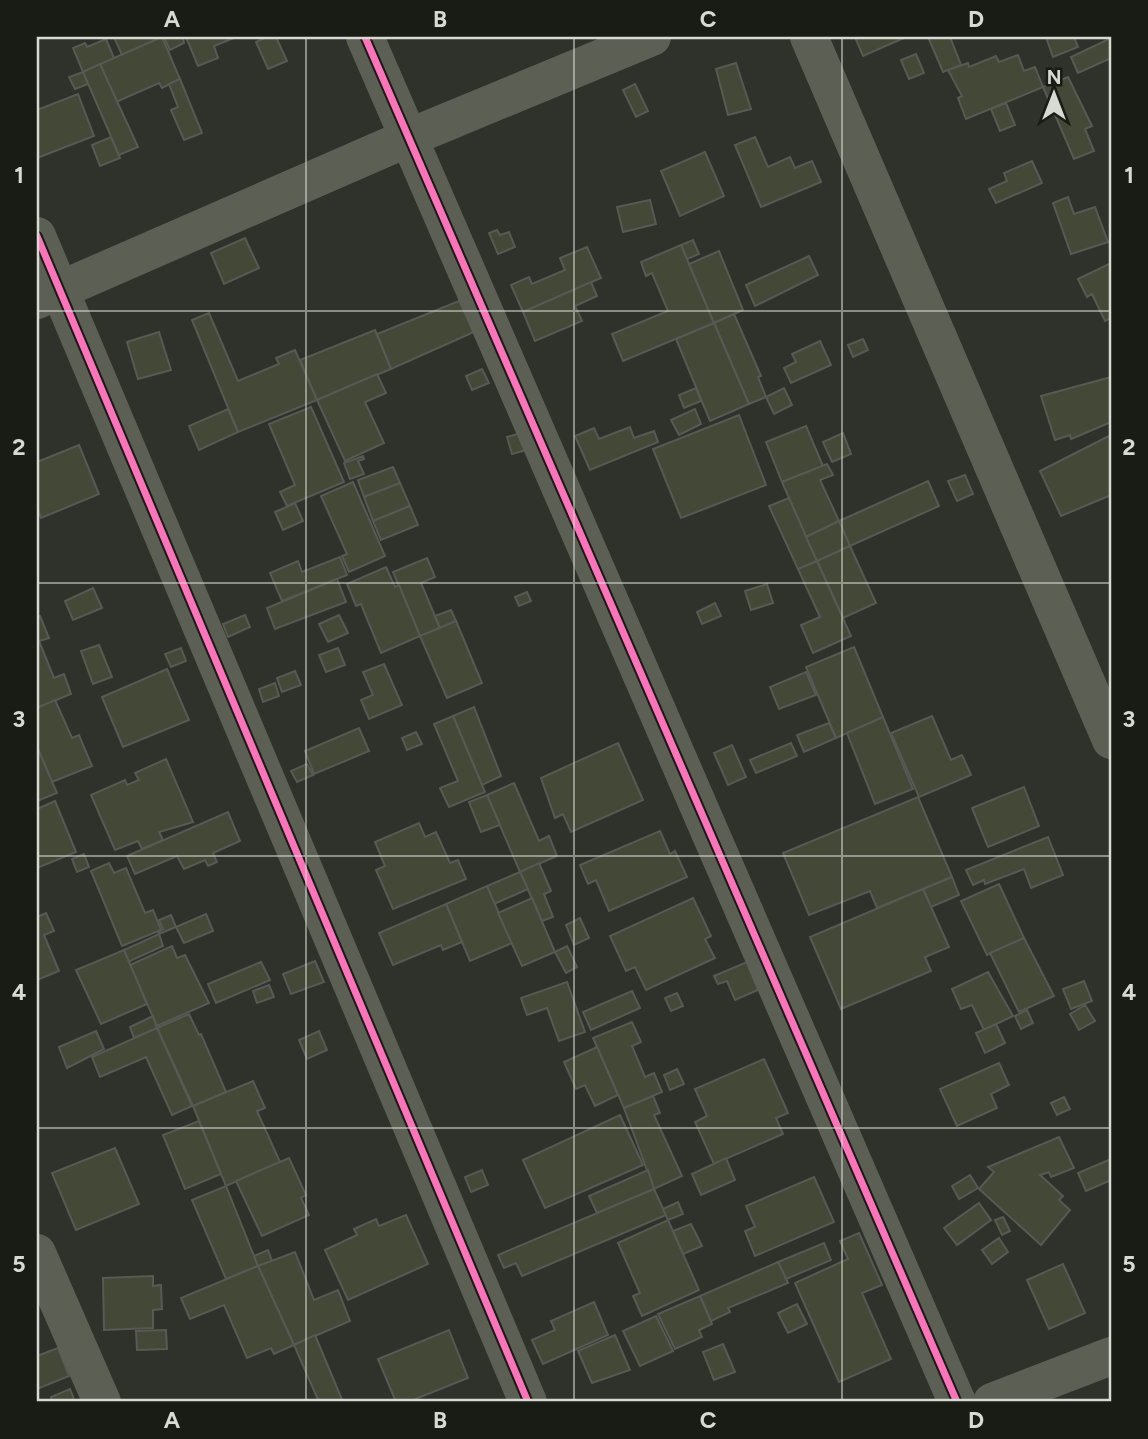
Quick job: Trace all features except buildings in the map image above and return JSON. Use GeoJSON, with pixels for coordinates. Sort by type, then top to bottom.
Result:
{"type":"FeatureCollection","features":[{"type":"Feature","properties":{"kind":"street"},"geometry":{"type":"LineString","coordinates":[[365,37],[957,1402]]}},
{"type":"Feature","properties":{"kind":"street"},"geometry":{"type":"LineString","coordinates":[[48,295],[408,138],[652,37]]}},
{"type":"Feature","properties":{"kind":"street"},"geometry":{"type":"LineString","coordinates":[[809,37],[1111,740]]}},
{"type":"Feature","properties":{"kind":"street"},"geometry":{"type":"LineString","coordinates":[[37,236],[48,295],[528,1402]]}},
{"type":"Feature","properties":{"kind":"street"},"geometry":{"type":"LineString","coordinates":[[37,1253],[102,1402]]}},
{"type":"Feature","properties":{"kind":"street"},"geometry":{"type":"LineString","coordinates":[[992,1402],[1111,1356]]}},
{"type":"Feature","properties":{"kind":"cycle path"},"geometry":{"type":"LineString","coordinates":[[365,37],[957,1402]]}},
{"type":"Feature","properties":{"kind":"cycle path"},"geometry":{"type":"LineString","coordinates":[[37,236],[528,1402]]}}]}
